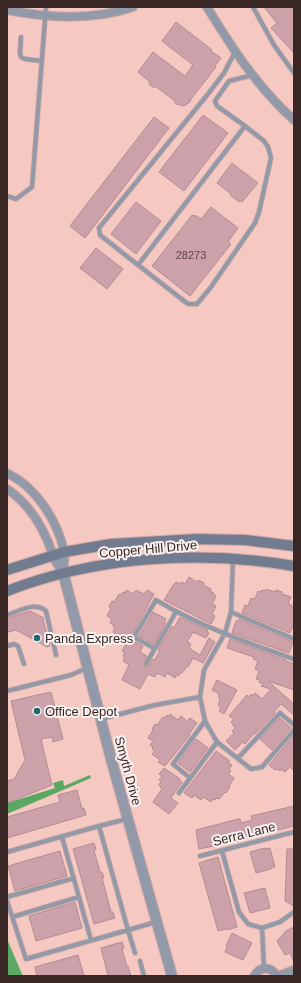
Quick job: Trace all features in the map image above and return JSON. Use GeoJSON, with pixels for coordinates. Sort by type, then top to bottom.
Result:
{"type":"FeatureCollection","features":[{"type":"Feature","properties":{"kind":"main road","name":"Copper Hill Drive"},"geometry":{"type":"LineString","coordinates":[[7,570],[64,552],[111,544],[197,539],[245,540],[294,546]]}},
{"type":"Feature","properties":{"kind":"main road","name":"Copper Hill Drive"},"geometry":{"type":"LineString","coordinates":[[7,591],[63,572],[123,563],[165,559],[198,557],[233,558],[262,560],[294,566]]}},
{"type":"Feature","properties":{"kind":"street"},"geometry":{"type":"LineString","coordinates":[[7,10],[46,11],[70,17],[106,14],[133,7]]}},
{"type":"Feature","properties":{"kind":"street"},"geometry":{"type":"LineString","coordinates":[[207,7],[235,52],[284,111],[294,120]]}},
{"type":"Feature","properties":{"kind":"street"},"geometry":{"type":"LineString","coordinates":[[7,473],[27,487],[39,499],[51,516],[61,540],[64,552],[63,572]]}},
{"type":"Feature","properties":{"kind":"street"},"geometry":{"type":"LineString","coordinates":[[7,489],[26,505],[37,518],[49,542],[53,555]]}},
{"type":"Feature","properties":{"kind":"street","name":"Smyth Drive"},"geometry":{"type":"LineString","coordinates":[[53,555],[63,572],[87,668],[172,976]]}},
{"type":"Feature","properties":{"kind":"street"},"geometry":{"type":"LineString","coordinates":[[254,976],[257,971],[264,968],[271,969],[278,976],[294,970]]}},
{"type":"Feature","properties":{"kind":"lane"},"geometry":{"type":"LineString","coordinates":[[253,7],[274,45],[294,73]]}},
{"type":"Feature","properties":{"kind":"lane"},"geometry":{"type":"LineString","coordinates":[[7,196],[16,199],[32,187],[46,11]]}},
{"type":"Feature","properties":{"kind":"lane"},"geometry":{"type":"LineString","coordinates":[[22,37],[21,57],[25,59],[42,61]]}},
{"type":"Feature","properties":{"kind":"lane"},"geometry":{"type":"LineString","coordinates":[[235,52],[224,73],[208,94],[100,228],[100,235],[188,304],[197,304],[211,286],[255,223],[259,212],[271,158],[268,147],[264,141],[217,106],[215,101],[229,81],[253,75]]}},
{"type":"Feature","properties":{"kind":"lane"},"geometry":{"type":"LineString","coordinates":[[138,265],[245,126]]}},
{"type":"Feature","properties":{"kind":"lane"},"geometry":{"type":"LineString","coordinates":[[233,558],[230,612],[225,633],[204,670],[200,697],[204,720],[217,742],[252,769],[262,767],[294,730]]}},
{"type":"Feature","properties":{"kind":"lane"},"geometry":{"type":"LineString","coordinates":[[154,648],[134,637],[156,600],[176,612],[225,633],[293,658]]}},
{"type":"Feature","properties":{"kind":"lane"},"geometry":{"type":"LineString","coordinates":[[7,615],[36,606],[42,607],[46,611],[56,655]]}},
{"type":"Feature","properties":{"kind":"lane"},"geometry":{"type":"LineString","coordinates":[[146,664],[176,612]]}},
{"type":"Feature","properties":{"kind":"lane"},"geometry":{"type":"LineString","coordinates":[[230,612],[294,639]]}},
{"type":"Feature","properties":{"kind":"lane"},"geometry":{"type":"LineString","coordinates":[[7,646],[14,644],[18,646],[24,664]]}},
{"type":"Feature","properties":{"kind":"lane"},"geometry":{"type":"LineString","coordinates":[[7,691],[71,675],[87,668]]}},
{"type":"Feature","properties":{"kind":"lane"},"geometry":{"type":"LineString","coordinates":[[101,719],[155,705],[200,697]]}},
{"type":"Feature","properties":{"kind":"lane"},"geometry":{"type":"LineString","coordinates":[[238,758],[280,713],[294,725]]}},
{"type":"Feature","properties":{"kind":"lane"},"geometry":{"type":"LineString","coordinates":[[190,778],[173,764],[204,720]]}},
{"type":"Feature","properties":{"kind":"lane"},"geometry":{"type":"LineString","coordinates":[[179,793],[217,742]]}},
{"type":"Feature","properties":{"kind":"lane"},"geometry":{"type":"LineString","coordinates":[[7,852],[128,818]]}},
{"type":"Feature","properties":{"kind":"lane"},"geometry":{"type":"LineString","coordinates":[[99,826],[135,953]]}},
{"type":"Feature","properties":{"kind":"lane","name":"Serra Lane"},"geometry":{"type":"LineString","coordinates":[[200,856],[294,832]]}},
{"type":"Feature","properties":{"kind":"lane"},"geometry":{"type":"LineString","coordinates":[[62,837],[91,940]]}},
{"type":"Feature","properties":{"kind":"lane"},"geometry":{"type":"LineString","coordinates":[[222,851],[239,912],[248,924],[262,928],[280,922],[294,912]]}},
{"type":"Feature","properties":{"kind":"lane"},"geometry":{"type":"LineString","coordinates":[[7,897],[74,878]]}},
{"type":"Feature","properties":{"kind":"lane"},"geometry":{"type":"LineString","coordinates":[[12,917],[79,897]]}},
{"type":"Feature","properties":{"kind":"lane"},"geometry":{"type":"LineString","coordinates":[[7,901],[26,959],[156,921]]}},
{"type":"Feature","properties":{"kind":"lane"},"geometry":{"type":"LineString","coordinates":[[262,928],[264,968]]}},
{"type":"Feature","properties":{"kind":"lane"},"geometry":{"type":"LineString","coordinates":[[140,961],[144,976]]}},
{"type":"Feature","properties":{"kind":"green space"},"geometry":{"type":"Polygon","coordinates":[[[90,775],[91,778],[7,814],[7,803],[55,788],[53,783],[63,780],[64,786],[90,775]]]}},
{"type":"Feature","properties":{"kind":"green space"},"geometry":{"type":"Polygon","coordinates":[[[7,939],[22,974],[23,976],[7,976],[7,939]]]}},
{"type":"Feature","properties":{"kind":"building"},"geometry":{"type":"Polygon","coordinates":[[[264,7],[294,7],[294,53],[271,28],[277,23],[264,7]]]}},
{"type":"Feature","properties":{"kind":"building"},"geometry":{"type":"Polygon","coordinates":[[[176,22],[221,58],[190,102],[184,106],[176,104],[174,100],[155,86],[154,88],[149,84],[150,82],[138,72],[153,52],[185,76],[193,65],[162,41],[176,22]]]}},
{"type":"Feature","properties":{"kind":"building"},"geometry":{"type":"Polygon","coordinates":[[[203,115],[228,133],[184,191],[159,172],[203,115]]]}},
{"type":"Feature","properties":{"kind":"building"},"geometry":{"type":"Polygon","coordinates":[[[154,117],[169,128],[85,238],[70,226],[154,117]]]}},
{"type":"Feature","properties":{"kind":"building"},"geometry":{"type":"Polygon","coordinates":[[[232,163],[258,183],[242,202],[239,202],[217,183],[232,163]]]}},
{"type":"Feature","properties":{"kind":"building"},"geometry":{"type":"Polygon","coordinates":[[[136,202],[161,221],[136,254],[111,234],[136,202]]]}},
{"type":"Feature","properties":{"kind":"building"},"geometry":{"type":"Polygon","coordinates":[[[211,207],[238,228],[228,242],[231,244],[190,296],[152,266],[192,215],[195,215],[201,219],[211,207]]]}},
{"type":"Feature","properties":{"kind":"building"},"geometry":{"type":"Polygon","coordinates":[[[96,248],[123,269],[107,289],[80,268],[96,248]]]}},
{"type":"Feature","properties":{"kind":"building"},"geometry":{"type":"Polygon","coordinates":[[[189,577],[197,582],[198,580],[204,583],[203,585],[211,589],[210,591],[216,596],[212,604],[216,606],[212,614],[215,616],[211,624],[164,600],[176,582],[180,584],[182,582],[185,584],[189,577]]]}},
{"type":"Feature","properties":{"kind":"building"},"geometry":{"type":"Polygon","coordinates":[[[266,589],[275,592],[276,590],[291,597],[288,604],[292,605],[294,608],[294,625],[290,633],[242,613],[245,605],[248,606],[251,598],[255,599],[258,591],[265,591],[266,589]]]}},
{"type":"Feature","properties":{"kind":"building"},"geometry":{"type":"Polygon","coordinates":[[[126,590],[134,594],[136,590],[144,594],[147,590],[154,594],[131,637],[132,640],[143,646],[140,652],[147,656],[143,664],[144,667],[148,667],[153,659],[155,660],[160,650],[158,650],[172,626],[174,628],[180,617],[208,630],[207,632],[209,633],[206,638],[193,632],[187,642],[191,644],[189,648],[200,655],[209,638],[215,642],[203,663],[193,658],[188,667],[187,666],[178,676],[176,675],[175,678],[167,673],[165,677],[157,673],[155,677],[148,674],[140,689],[122,680],[129,665],[123,661],[125,652],[122,651],[127,642],[113,632],[115,628],[113,627],[114,625],[110,623],[112,619],[107,616],[111,608],[109,607],[112,601],[114,602],[119,594],[121,595],[123,592],[125,593],[126,590]]]}},
{"type":"Feature","properties":{"kind":"building"},"geometry":{"type":"Polygon","coordinates":[[[30,611],[44,618],[50,646],[47,647],[16,630],[9,632],[7,631],[7,618],[30,611]]]}},
{"type":"Feature","properties":{"kind":"building"},"geometry":{"type":"Polygon","coordinates":[[[153,612],[166,619],[164,622],[166,623],[154,644],[139,636],[153,612]]]}},
{"type":"Feature","properties":{"kind":"building"},"geometry":{"type":"Polygon","coordinates":[[[239,619],[293,642],[289,653],[232,633],[236,621],[239,619]]]}},
{"type":"Feature","properties":{"kind":"building"},"geometry":{"type":"Polygon","coordinates":[[[230,639],[294,664],[294,690],[268,681],[294,704],[294,715],[281,704],[274,712],[275,713],[245,744],[243,742],[235,750],[226,741],[234,733],[232,731],[235,728],[231,722],[234,719],[229,716],[247,695],[249,697],[251,694],[253,696],[255,693],[262,699],[271,689],[261,686],[263,684],[259,682],[260,680],[256,679],[259,671],[255,669],[258,661],[253,659],[254,657],[227,648],[230,639]]]}},
{"type":"Feature","properties":{"kind":"building"},"geometry":{"type":"Polygon","coordinates":[[[217,680],[237,690],[224,714],[219,711],[221,707],[218,705],[220,700],[218,693],[212,690],[217,680]]]}},
{"type":"Feature","properties":{"kind":"building"},"geometry":{"type":"Polygon","coordinates":[[[51,692],[63,739],[53,742],[52,737],[41,739],[52,785],[7,803],[7,781],[14,779],[25,760],[11,701],[51,692]]]}},
{"type":"Feature","properties":{"kind":"building"},"geometry":{"type":"Polygon","coordinates":[[[170,714],[178,720],[181,716],[187,721],[190,718],[197,723],[189,734],[190,735],[165,766],[158,762],[160,760],[152,754],[155,751],[150,745],[153,741],[148,738],[155,724],[157,725],[163,717],[165,718],[167,715],[169,717],[170,714]]]}},
{"type":"Feature","properties":{"kind":"building"},"geometry":{"type":"Polygon","coordinates":[[[280,718],[291,728],[272,750],[260,739],[280,718]]]}},
{"type":"Feature","properties":{"kind":"building"},"geometry":{"type":"Polygon","coordinates":[[[294,735],[294,771],[290,767],[285,772],[281,769],[280,771],[277,769],[275,770],[269,765],[294,735]]]}},
{"type":"Feature","properties":{"kind":"building"},"geometry":{"type":"Polygon","coordinates":[[[196,739],[208,748],[190,772],[178,763],[196,739]]]}},
{"type":"Feature","properties":{"kind":"building"},"geometry":{"type":"Polygon","coordinates":[[[216,751],[230,761],[228,763],[232,765],[229,769],[231,771],[228,774],[234,778],[226,793],[225,792],[219,799],[213,799],[211,802],[204,797],[201,800],[194,795],[192,798],[184,793],[216,751]]]}},
{"type":"Feature","properties":{"kind":"building"},"geometry":{"type":"Polygon","coordinates":[[[164,768],[182,782],[171,798],[178,803],[169,814],[153,802],[162,789],[159,785],[161,781],[159,780],[162,776],[159,774],[164,768]]]}},
{"type":"Feature","properties":{"kind":"building"},"geometry":{"type":"Polygon","coordinates":[[[77,790],[82,809],[84,808],[86,815],[7,838],[7,817],[60,802],[58,795],[77,790]]]}},
{"type":"Feature","properties":{"kind":"building"},"geometry":{"type":"Polygon","coordinates":[[[294,806],[294,826],[245,838],[239,841],[199,849],[196,830],[238,819],[240,819],[241,823],[252,820],[251,816],[294,806]]]}},
{"type":"Feature","properties":{"kind":"building"},"geometry":{"type":"Polygon","coordinates":[[[94,843],[96,849],[94,850],[100,872],[102,872],[104,878],[102,878],[111,912],[113,912],[115,918],[94,924],[73,849],[94,843]]]}},
{"type":"Feature","properties":{"kind":"building"},"geometry":{"type":"Polygon","coordinates":[[[270,848],[275,867],[256,873],[250,852],[270,848]]]}},
{"type":"Feature","properties":{"kind":"building"},"geometry":{"type":"Polygon","coordinates":[[[287,849],[294,849],[294,906],[285,901],[287,849]]]}},
{"type":"Feature","properties":{"kind":"building"},"geometry":{"type":"Polygon","coordinates":[[[60,851],[67,876],[15,891],[8,866],[60,851]]]}},
{"type":"Feature","properties":{"kind":"building"},"geometry":{"type":"Polygon","coordinates":[[[218,857],[237,927],[218,931],[199,863],[218,857]]]}},
{"type":"Feature","properties":{"kind":"building"},"geometry":{"type":"Polygon","coordinates":[[[265,888],[270,908],[250,913],[244,893],[265,888]]]}},
{"type":"Feature","properties":{"kind":"building"},"geometry":{"type":"Polygon","coordinates":[[[75,902],[82,928],[36,941],[29,916],[75,902]]]}},
{"type":"Feature","properties":{"kind":"building"},"geometry":{"type":"Polygon","coordinates":[[[294,927],[294,962],[290,953],[285,955],[277,941],[286,931],[294,927]]]}},
{"type":"Feature","properties":{"kind":"building"},"geometry":{"type":"Polygon","coordinates":[[[232,933],[252,943],[243,960],[225,952],[232,933]]]}},
{"type":"Feature","properties":{"kind":"building"},"geometry":{"type":"Polygon","coordinates":[[[122,942],[124,948],[122,949],[131,976],[108,976],[101,948],[122,942]]]}},
{"type":"Feature","properties":{"kind":"building"},"geometry":{"type":"Polygon","coordinates":[[[78,955],[84,976],[37,976],[35,967],[78,955]]]}},
{"type":"Feature","properties":{"kind":"place","name":"Panda Express"},"geometry":{"type":"Point","coordinates":[37,638]}},
{"type":"Feature","properties":{"kind":"place","name":"Office Depot"},"geometry":{"type":"Point","coordinates":[37,711]}}]}
